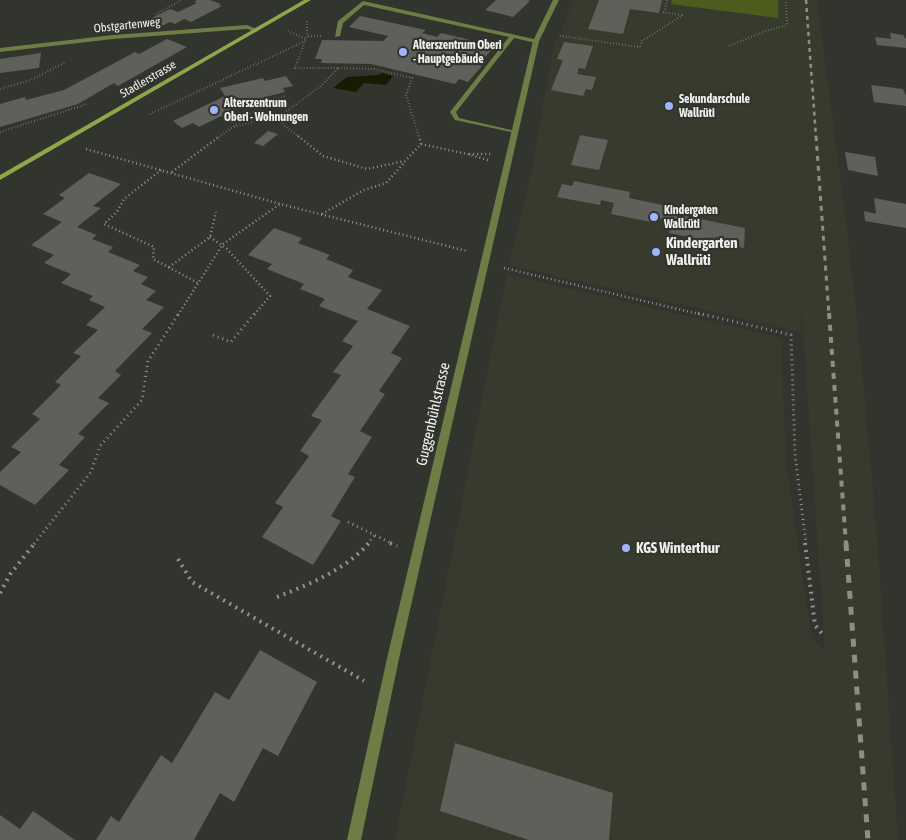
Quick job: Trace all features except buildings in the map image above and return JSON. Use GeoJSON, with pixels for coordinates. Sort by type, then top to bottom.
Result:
{"type":"FeatureCollection","features":[{"type":"Feature","properties":{"kind":"main road","name":"Stadlerstrasse"},"geometry":{"type":"LineString","coordinates":[[0,178],[308,0]]}},
{"type":"Feature","properties":{"kind":"street","name":"Guggenbühlstrasse"},"geometry":{"type":"LineString","coordinates":[[354,840],[394,654],[514,132],[536,41],[556,0]]}},
{"type":"Feature","properties":{"kind":"street"},"geometry":{"type":"LineString","coordinates":[[337,36],[340,22],[362,3],[536,41]]}},
{"type":"Feature","properties":{"kind":"street","name":"Obstgartenweg"},"geometry":{"type":"LineString","coordinates":[[0,50],[195,30],[247,27],[256,30]]}},
{"type":"Feature","properties":{"kind":"street"},"geometry":{"type":"LineString","coordinates":[[513,36],[453,112],[457,118],[514,132]]}},
{"type":"Feature","properties":{"kind":"path"},"geometry":{"type":"LineString","coordinates":[[553,35],[640,48],[642,41],[683,15],[664,12],[667,0]]}},
{"type":"Feature","properties":{"kind":"path"},"geometry":{"type":"LineString","coordinates":[[729,46],[766,31],[787,25],[786,0]]}},
{"type":"Feature","properties":{"kind":"path"},"geometry":{"type":"LineString","coordinates":[[282,28],[306,39]]}},
{"type":"Feature","properties":{"kind":"path"},"geometry":{"type":"LineString","coordinates":[[307,30],[306,39],[295,68],[374,69],[412,78],[406,95],[421,144]]}},
{"type":"Feature","properties":{"kind":"path"},"geometry":{"type":"LineString","coordinates":[[148,115],[306,39],[337,36]]}},
{"type":"Feature","properties":{"kind":"path"},"geometry":{"type":"LineString","coordinates":[[0,89],[31,80],[72,59]]}},
{"type":"Feature","properties":{"kind":"path"},"geometry":{"type":"LineString","coordinates":[[338,68],[321,86],[276,119],[323,156],[367,169],[405,162]]}},
{"type":"Feature","properties":{"kind":"path"},"geometry":{"type":"LineString","coordinates":[[172,173],[269,100],[287,96]]}},
{"type":"Feature","properties":{"kind":"path"},"geometry":{"type":"LineString","coordinates":[[0,132],[88,104]]}},
{"type":"Feature","properties":{"kind":"path"},"geometry":{"type":"LineString","coordinates":[[230,128],[284,114]]}},
{"type":"Feature","properties":{"kind":"path"},"geometry":{"type":"LineString","coordinates":[[421,144],[495,161]]}},
{"type":"Feature","properties":{"kind":"path"},"geometry":{"type":"LineString","coordinates":[[322,215],[364,190],[386,183],[421,144]]}},
{"type":"Feature","properties":{"kind":"path"},"geometry":{"type":"LineString","coordinates":[[81,147],[280,204],[472,252]]}},
{"type":"Feature","properties":{"kind":"path"},"geometry":{"type":"LineString","coordinates":[[467,154],[487,154]]}},
{"type":"Feature","properties":{"kind":"path"},"geometry":{"type":"LineString","coordinates":[[161,170],[124,199],[117,212],[104,224],[154,247],[153,259],[198,283]]}},
{"type":"Feature","properties":{"kind":"path"},"geometry":{"type":"LineString","coordinates":[[0,593],[11,573],[91,472],[100,446],[142,400],[148,361],[223,244],[280,204]]}},
{"type":"Feature","properties":{"kind":"path"},"geometry":{"type":"LineString","coordinates":[[169,267],[210,237],[216,212]]}},
{"type":"Feature","properties":{"kind":"path"},"geometry":{"type":"LineString","coordinates":[[210,237],[223,244],[257,286],[270,296],[231,342],[213,335]]}},
{"type":"Feature","properties":{"kind":"path"},"geometry":{"type":"LineString","coordinates":[[503,268],[791,335],[795,454],[815,625],[824,636]]}},
{"type":"Feature","properties":{"kind":"path"},"geometry":{"type":"LineString","coordinates":[[348,522],[397,546]]}},
{"type":"Feature","properties":{"kind":"path"},"geometry":{"type":"LineString","coordinates":[[277,597],[320,579],[343,566],[365,549],[375,535]]}},
{"type":"Feature","properties":{"kind":"path"},"geometry":{"type":"LineString","coordinates":[[178,559],[192,582],[364,681]]}},
{"type":"Feature","properties":{"kind":"shaded area","name":"KGS Winterthur"},"geometry":{"type":"Polygon","coordinates":[[[574,0],[817,0],[847,229],[861,359],[877,537],[898,840],[395,840],[507,274],[781,338],[786,461],[811,636],[825,652],[801,299],[801,332],[509,265],[532,168],[554,45],[574,0]]]}},
{"type":"Feature","properties":{"kind":"shaded area"},"geometry":{"type":"Polygon","coordinates":[[[381,73],[393,76],[386,85],[364,83],[356,92],[333,88],[347,77],[379,75],[381,73]]]}},
{"type":"Feature","properties":{"kind":"green space"},"geometry":{"type":"Polygon","coordinates":[[[672,0],[778,0],[778,18],[671,4],[672,0]]]}},
{"type":"Feature","properties":{"kind":"railway"},"geometry":{"type":"LineString","coordinates":[[806,0],[816,137]]}},
{"type":"Feature","properties":{"kind":"railway"},"geometry":{"type":"LineString","coordinates":[[816,136],[829,315]]}},
{"type":"Feature","properties":{"kind":"railway"},"geometry":{"type":"LineString","coordinates":[[829,313],[846,544]]}},
{"type":"Feature","properties":{"kind":"railway"},"geometry":{"type":"LineString","coordinates":[[846,543],[868,840]]}},
{"type":"Feature","properties":{"kind":"place","name":"Alterszentrum Oberi - Hauptgebäude"},"geometry":{"type":"Point","coordinates":[403,52]}},
{"type":"Feature","properties":{"kind":"place","name":"Sekundarschule Wallrüti"},"geometry":{"type":"Point","coordinates":[669,106]}},
{"type":"Feature","properties":{"kind":"place","name":"Alterszentrum Oberi - Wohnungen"},"geometry":{"type":"Point","coordinates":[214,110]}},
{"type":"Feature","properties":{"kind":"place","name":"Kindergaten Wallrüti"},"geometry":{"type":"Point","coordinates":[654,217]}},
{"type":"Feature","properties":{"kind":"place","name":"Kindergarten Wallrüti"},"geometry":{"type":"Point","coordinates":[656,252]}},
{"type":"Feature","properties":{"kind":"place","name":"KGS Winterthur"},"geometry":{"type":"Point","coordinates":[626,548]}}]}
